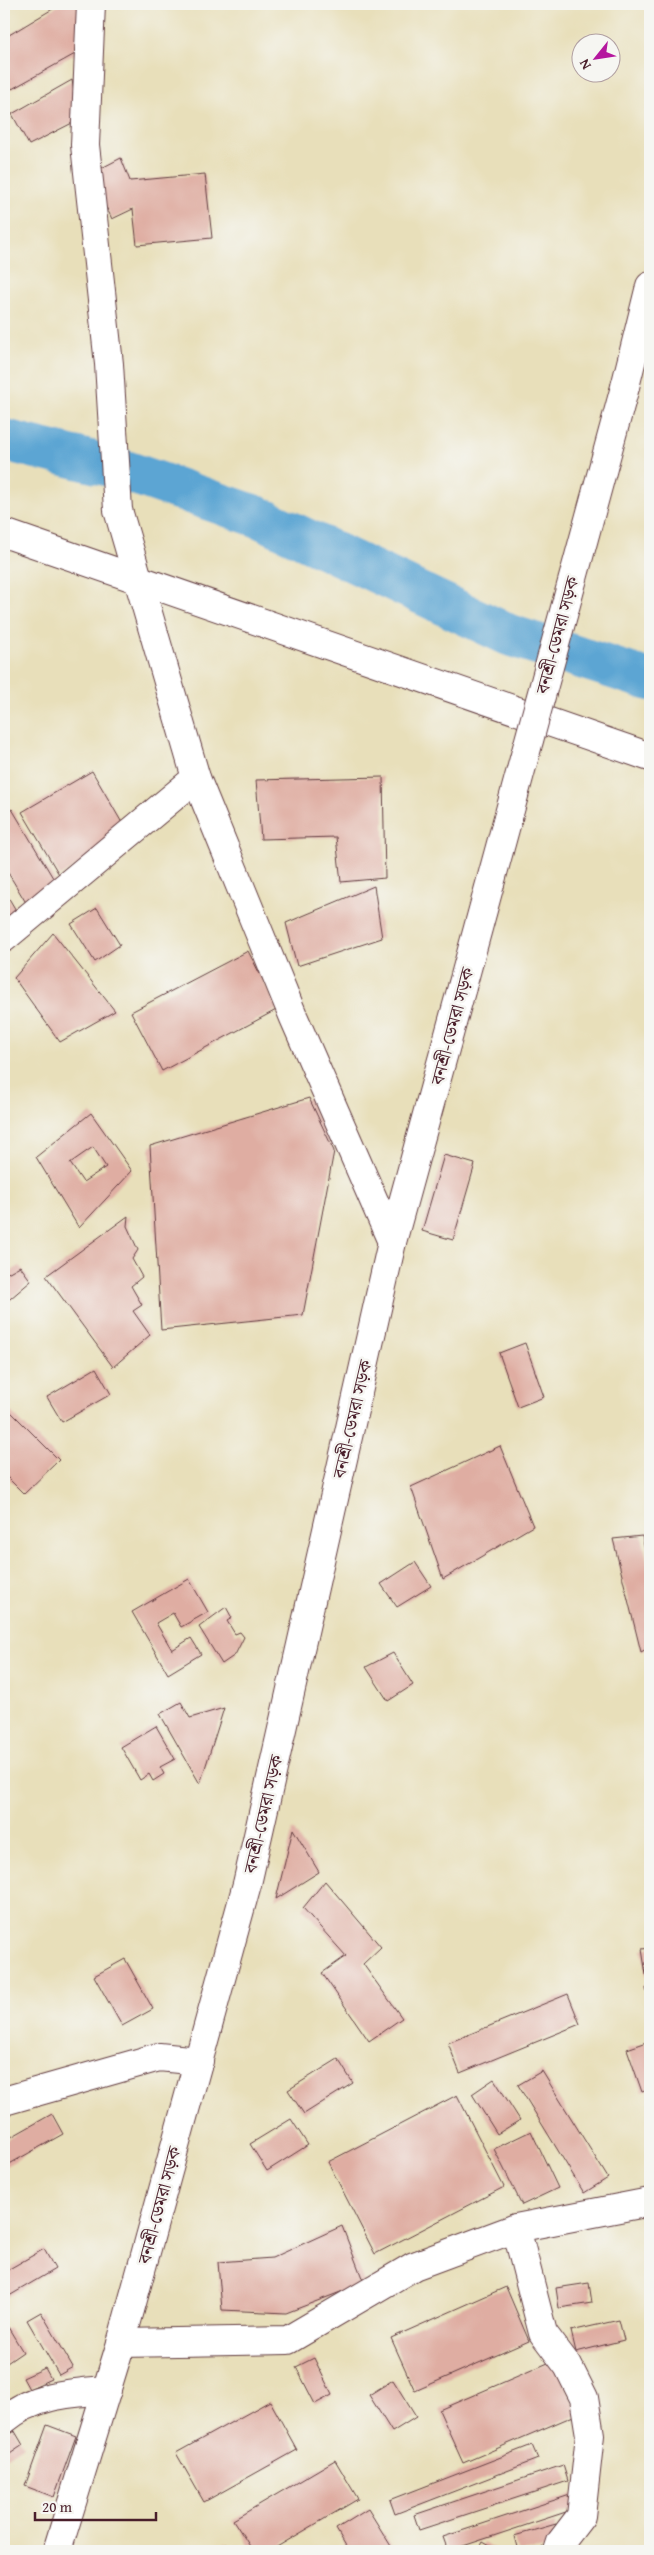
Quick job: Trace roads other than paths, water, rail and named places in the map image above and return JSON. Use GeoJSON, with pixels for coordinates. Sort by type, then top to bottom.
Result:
{"type":"FeatureCollection","features":[{"type":"Feature","properties":{"kind":"street"},"geometry":{"type":"LineString","coordinates":[[91,4],[85,145],[109,364],[118,510],[196,778],[294,1018],[392,1242]]}},
{"type":"Feature","properties":{"kind":"street","name":"বনশ্রী-ডেমরা সড়ক"},"geometry":{"type":"LineString","coordinates":[[57,2551],[121,2343],[247,1884],[392,1242],[625,387],[650,286]]}},
{"type":"Feature","properties":{"kind":"street"},"geometry":{"type":"LineString","coordinates":[[4,533],[139,582],[650,757]]}},
{"type":"Feature","properties":{"kind":"street"},"geometry":{"type":"LineString","coordinates":[[4,938],[196,778]]}},
{"type":"Feature","properties":{"kind":"street"},"geometry":{"type":"LineString","coordinates":[[4,2101],[159,2057],[199,2061]]}},
{"type":"Feature","properties":{"kind":"street"},"geometry":{"type":"LineString","coordinates":[[121,2343],[288,2340],[414,2266],[516,2228],[650,2202]]}},
{"type":"Feature","properties":{"kind":"street"},"geometry":{"type":"LineString","coordinates":[[516,2228],[543,2333],[568,2366],[584,2398],[590,2435],[580,2516],[561,2542],[558,2551]]}},
{"type":"Feature","properties":{"kind":"street"},"geometry":{"type":"LineString","coordinates":[[8,2408],[58,2394],[107,2390]]}},
{"type":"Feature","properties":{"kind":"waterway"},"geometry":{"type":"LineString","coordinates":[[4,440],[114,467],[259,517],[509,635],[650,680]]}}]}
